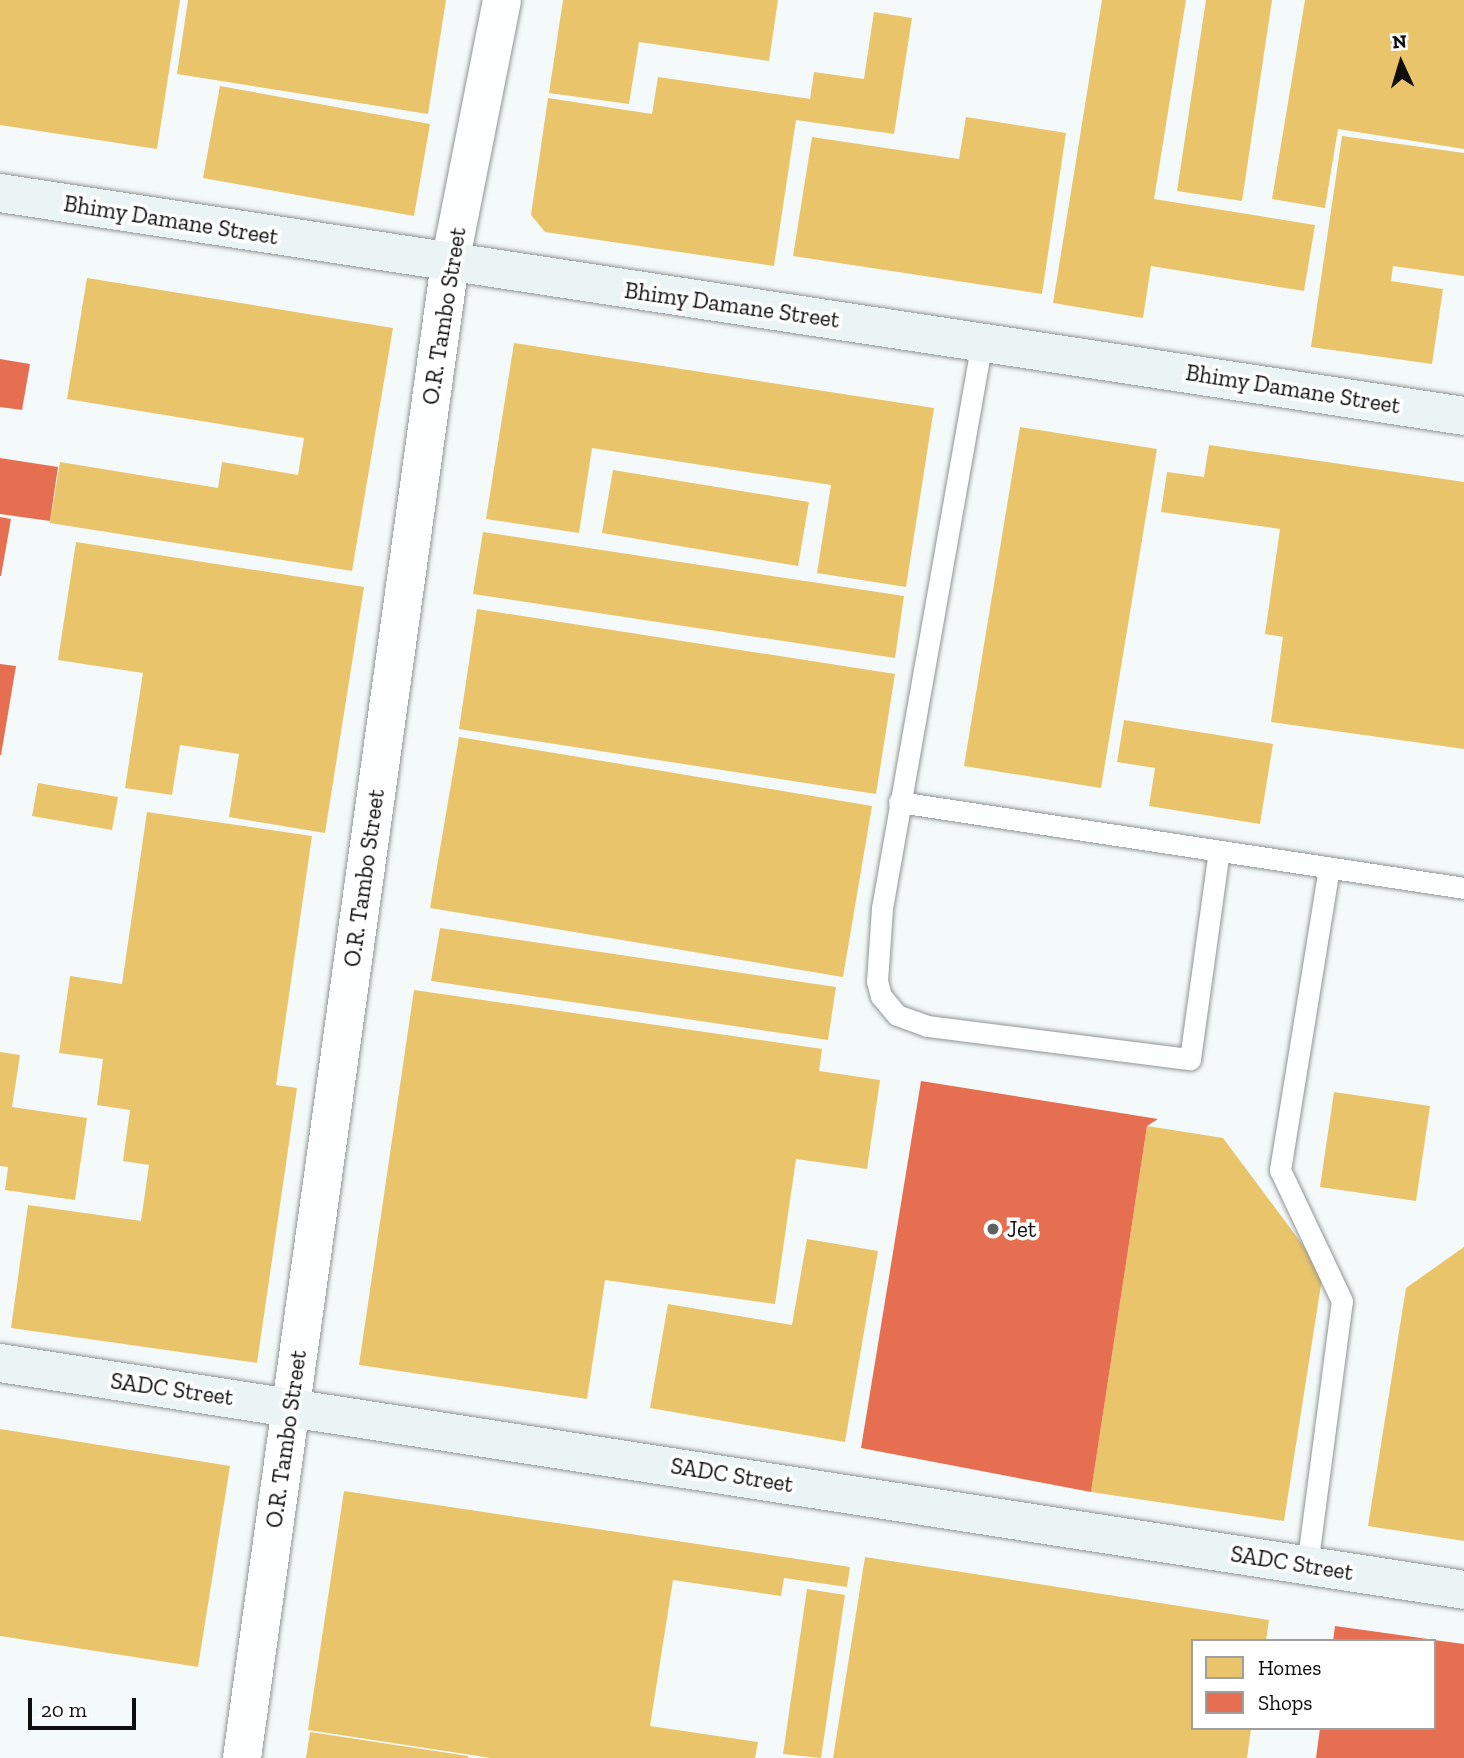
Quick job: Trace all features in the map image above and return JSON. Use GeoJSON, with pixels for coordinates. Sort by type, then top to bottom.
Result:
{"type":"FeatureCollection","features":[{"type":"Feature","properties":{"kind":"main road","name":"Bhimy Damane Street"},"geometry":{"type":"LineString","coordinates":[[0,193],[1464,416]]}},
{"type":"Feature","properties":{"kind":"main road","name":"SADC Street"},"geometry":{"type":"LineString","coordinates":[[0,1363],[1464,1590]]}},
{"type":"Feature","properties":{"kind":"street","name":"O.R. Tambo Street"},"geometry":{"type":"LineString","coordinates":[[242,1758],[450,263],[502,0]]}},
{"type":"Feature","properties":{"kind":"lane"},"geometry":{"type":"LineString","coordinates":[[982,341],[882,908],[877,981],[881,996],[897,1015],[927,1026],[1190,1059],[1219,851]]}},
{"type":"Feature","properties":{"kind":"lane"},"geometry":{"type":"LineString","coordinates":[[900,803],[1464,888]]}},
{"type":"Feature","properties":{"kind":"lane"},"geometry":{"type":"LineString","coordinates":[[1307,1566],[1342,1301],[1280,1170],[1329,868]]}},
{"type":"Feature","properties":{"kind":"building: Homes"},"geometry":{"type":"Polygon","coordinates":[[[0,0],[180,0],[157,149],[0,125],[0,0]]]}},
{"type":"Feature","properties":{"kind":"building: Homes"},"geometry":{"type":"Polygon","coordinates":[[[188,0],[446,0],[428,114],[177,74],[188,0]]]}},
{"type":"Feature","properties":{"kind":"building: Homes"},"geometry":{"type":"Polygon","coordinates":[[[563,0],[778,0],[769,61],[639,42],[629,104],[549,93],[563,0]]]}},
{"type":"Feature","properties":{"kind":"building: Homes"},"geometry":{"type":"Polygon","coordinates":[[[1102,0],[1186,0],[1154,199],[1315,225],[1304,291],[1151,266],[1143,318],[1053,303],[1102,0]]]}},
{"type":"Feature","properties":{"kind":"building: Homes"},"geometry":{"type":"Polygon","coordinates":[[[1206,0],[1272,0],[1242,201],[1177,191],[1206,0]]]}},
{"type":"Feature","properties":{"kind":"building: Homes"},"geometry":{"type":"Polygon","coordinates":[[[1305,0],[1464,0],[1464,149],[1338,129],[1325,208],[1272,199],[1305,0]]]}},
{"type":"Feature","properties":{"kind":"building: Homes"},"geometry":{"type":"Polygon","coordinates":[[[874,12],[912,18],[894,134],[796,120],[774,266],[545,232],[531,215],[548,98],[652,114],[658,77],[810,99],[814,72],[864,79],[874,12]]]}},
{"type":"Feature","properties":{"kind":"building: Homes"},"geometry":{"type":"Polygon","coordinates":[[[220,86],[430,124],[414,216],[203,178],[220,86]]]}},
{"type":"Feature","properties":{"kind":"building: Homes"},"geometry":{"type":"Polygon","coordinates":[[[966,117],[1066,133],[1042,294],[793,256],[812,137],[959,159],[966,117]]]}},
{"type":"Feature","properties":{"kind":"building: Homes"},"geometry":{"type":"Polygon","coordinates":[[[1342,136],[1464,153],[1464,276],[1393,266],[1391,281],[1443,289],[1432,364],[1311,347],[1342,136]]]}},
{"type":"Feature","properties":{"kind":"building: Homes"},"geometry":{"type":"Polygon","coordinates":[[[87,278],[393,328],[352,571],[50,523],[60,462],[218,488],[222,462],[298,475],[304,438],[67,399],[87,278]]]}},
{"type":"Feature","properties":{"kind":"building: Homes"},"geometry":{"type":"Polygon","coordinates":[[[514,343],[934,408],[906,587],[817,573],[831,485],[592,448],[579,533],[486,519],[514,343]]]}},
{"type":"Feature","properties":{"kind":"building: Homes"},"geometry":{"type":"Polygon","coordinates":[[[1020,427],[1157,449],[1101,788],[964,766],[1020,427]]]}},
{"type":"Feature","properties":{"kind":"building: Homes"},"geometry":{"type":"Polygon","coordinates":[[[1209,445],[1464,482],[1464,749],[1271,722],[1283,637],[1265,634],[1280,529],[1161,512],[1167,472],[1204,477],[1209,445]]]}},
{"type":"Feature","properties":{"kind":"building: Homes"},"geometry":{"type":"Polygon","coordinates":[[[613,470],[809,502],[798,566],[602,533],[613,470]]]}},
{"type":"Feature","properties":{"kind":"building: Homes"},"geometry":{"type":"Polygon","coordinates":[[[483,532],[904,596],[895,658],[473,594],[483,532]]]}},
{"type":"Feature","properties":{"kind":"building: Homes"},"geometry":{"type":"Polygon","coordinates":[[[76,542],[364,587],[325,833],[229,817],[239,754],[180,745],[172,795],[125,788],[143,673],[58,660],[76,542]]]}},
{"type":"Feature","properties":{"kind":"building: Homes"},"geometry":{"type":"Polygon","coordinates":[[[477,609],[895,674],[876,794],[459,729],[477,609]]]}},
{"type":"Feature","properties":{"kind":"building: Homes"},"geometry":{"type":"Polygon","coordinates":[[[1124,720],[1273,744],[1260,824],[1149,806],[1155,768],[1117,762],[1124,720]]]}},
{"type":"Feature","properties":{"kind":"building: Homes"},"geometry":{"type":"Polygon","coordinates":[[[459,737],[872,806],[843,977],[430,908],[459,737]]]}},
{"type":"Feature","properties":{"kind":"building: Homes"},"geometry":{"type":"Polygon","coordinates":[[[38,783],[118,797],[112,830],[32,816],[38,783]]]}},
{"type":"Feature","properties":{"kind":"building: Homes"},"geometry":{"type":"Polygon","coordinates":[[[147,812],[312,836],[276,1085],[297,1088],[257,1363],[11,1328],[28,1205],[141,1221],[149,1165],[123,1161],[130,1110],[97,1105],[103,1059],[59,1053],[70,976],[122,984],[147,812]]]}},
{"type":"Feature","properties":{"kind":"building: Homes"},"geometry":{"type":"Polygon","coordinates":[[[440,928],[836,987],[828,1040],[431,981],[440,928]]]}},
{"type":"Feature","properties":{"kind":"building: Homes"},"geometry":{"type":"Polygon","coordinates":[[[414,990],[822,1049],[819,1071],[880,1080],[867,1169],[796,1159],[775,1304],[605,1280],[587,1399],[359,1365],[414,990]]]}},
{"type":"Feature","properties":{"kind":"building: Homes"},"geometry":{"type":"Polygon","coordinates":[[[0,1052],[20,1055],[12,1107],[87,1118],[75,1200],[5,1190],[8,1167],[0,1166],[0,1052]]]}},
{"type":"Feature","properties":{"kind":"building: Homes"},"geometry":{"type":"Polygon","coordinates":[[[1334,1092],[1430,1106],[1416,1201],[1320,1187],[1334,1092]]]}},
{"type":"Feature","properties":{"kind":"building: Homes"},"geometry":{"type":"Polygon","coordinates":[[[1147,1126],[1223,1138],[1323,1272],[1284,1521],[1091,1492],[1147,1126]]]}},
{"type":"Feature","properties":{"kind":"building: Homes"},"geometry":{"type":"Polygon","coordinates":[[[807,1239],[878,1251],[845,1442],[650,1408],[668,1304],[792,1325],[807,1239]]]}},
{"type":"Feature","properties":{"kind":"building: Homes"},"geometry":{"type":"Polygon","coordinates":[[[1464,1247],[1464,1541],[1368,1526],[1406,1288],[1464,1247]]]}},
{"type":"Feature","properties":{"kind":"building: Homes"},"geometry":{"type":"Polygon","coordinates":[[[0,1429],[230,1466],[198,1667],[0,1636],[0,1429]]]}},
{"type":"Feature","properties":{"kind":"building: Homes"},"geometry":{"type":"Polygon","coordinates":[[[344,1491],[850,1567],[847,1587],[784,1578],[781,1596],[673,1580],[650,1726],[758,1742],[755,1758],[491,1758],[308,1730],[344,1491]]]}},
{"type":"Feature","properties":{"kind":"building: Homes"},"geometry":{"type":"Polygon","coordinates":[[[865,1557],[1269,1620],[1266,1639],[1191,1639],[1191,1730],[1251,1730],[1247,1758],[833,1758],[865,1557]]]}},
{"type":"Feature","properties":{"kind":"building: Homes"},"geometry":{"type":"Polygon","coordinates":[[[807,1589],[845,1595],[821,1758],[783,1754],[807,1589]]]}},
{"type":"Feature","properties":{"kind":"building: Homes"},"geometry":{"type":"Polygon","coordinates":[[[310,1732],[468,1756],[468,1758],[306,1758],[310,1732]]]}},
{"type":"Feature","properties":{"kind":"building: Shops"},"geometry":{"type":"Polygon","coordinates":[[[0,359],[30,364],[22,410],[0,407],[0,359]]]}},
{"type":"Feature","properties":{"kind":"building: Shops"},"geometry":{"type":"Polygon","coordinates":[[[0,458],[58,467],[50,521],[0,514],[0,458]]]}},
{"type":"Feature","properties":{"kind":"building: Shops"},"geometry":{"type":"Polygon","coordinates":[[[0,517],[11,519],[1,576],[0,576],[0,517]]]}},
{"type":"Feature","properties":{"kind":"building: Shops"},"geometry":{"type":"Polygon","coordinates":[[[0,664],[16,666],[1,755],[0,755],[0,664]]]}},
{"type":"Feature","properties":{"kind":"building: Shops"},"geometry":{"type":"Polygon","coordinates":[[[921,1081],[1158,1119],[1147,1126],[1091,1492],[861,1448],[921,1081]]]}},
{"type":"Feature","properties":{"kind":"building: Shops"},"geometry":{"type":"Polygon","coordinates":[[[1335,1626],[1428,1639],[1333,1639],[1335,1626]]]}},
{"type":"Feature","properties":{"kind":"building: Shops"},"geometry":{"type":"Polygon","coordinates":[[[1436,1640],[1464,1644],[1464,1758],[1316,1758],[1320,1730],[1436,1730],[1436,1640]]]}},
{"type":"Feature","properties":{"kind":"place","name":"Jet"},"geometry":{"type":"Point","coordinates":[993,1229]}}]}
